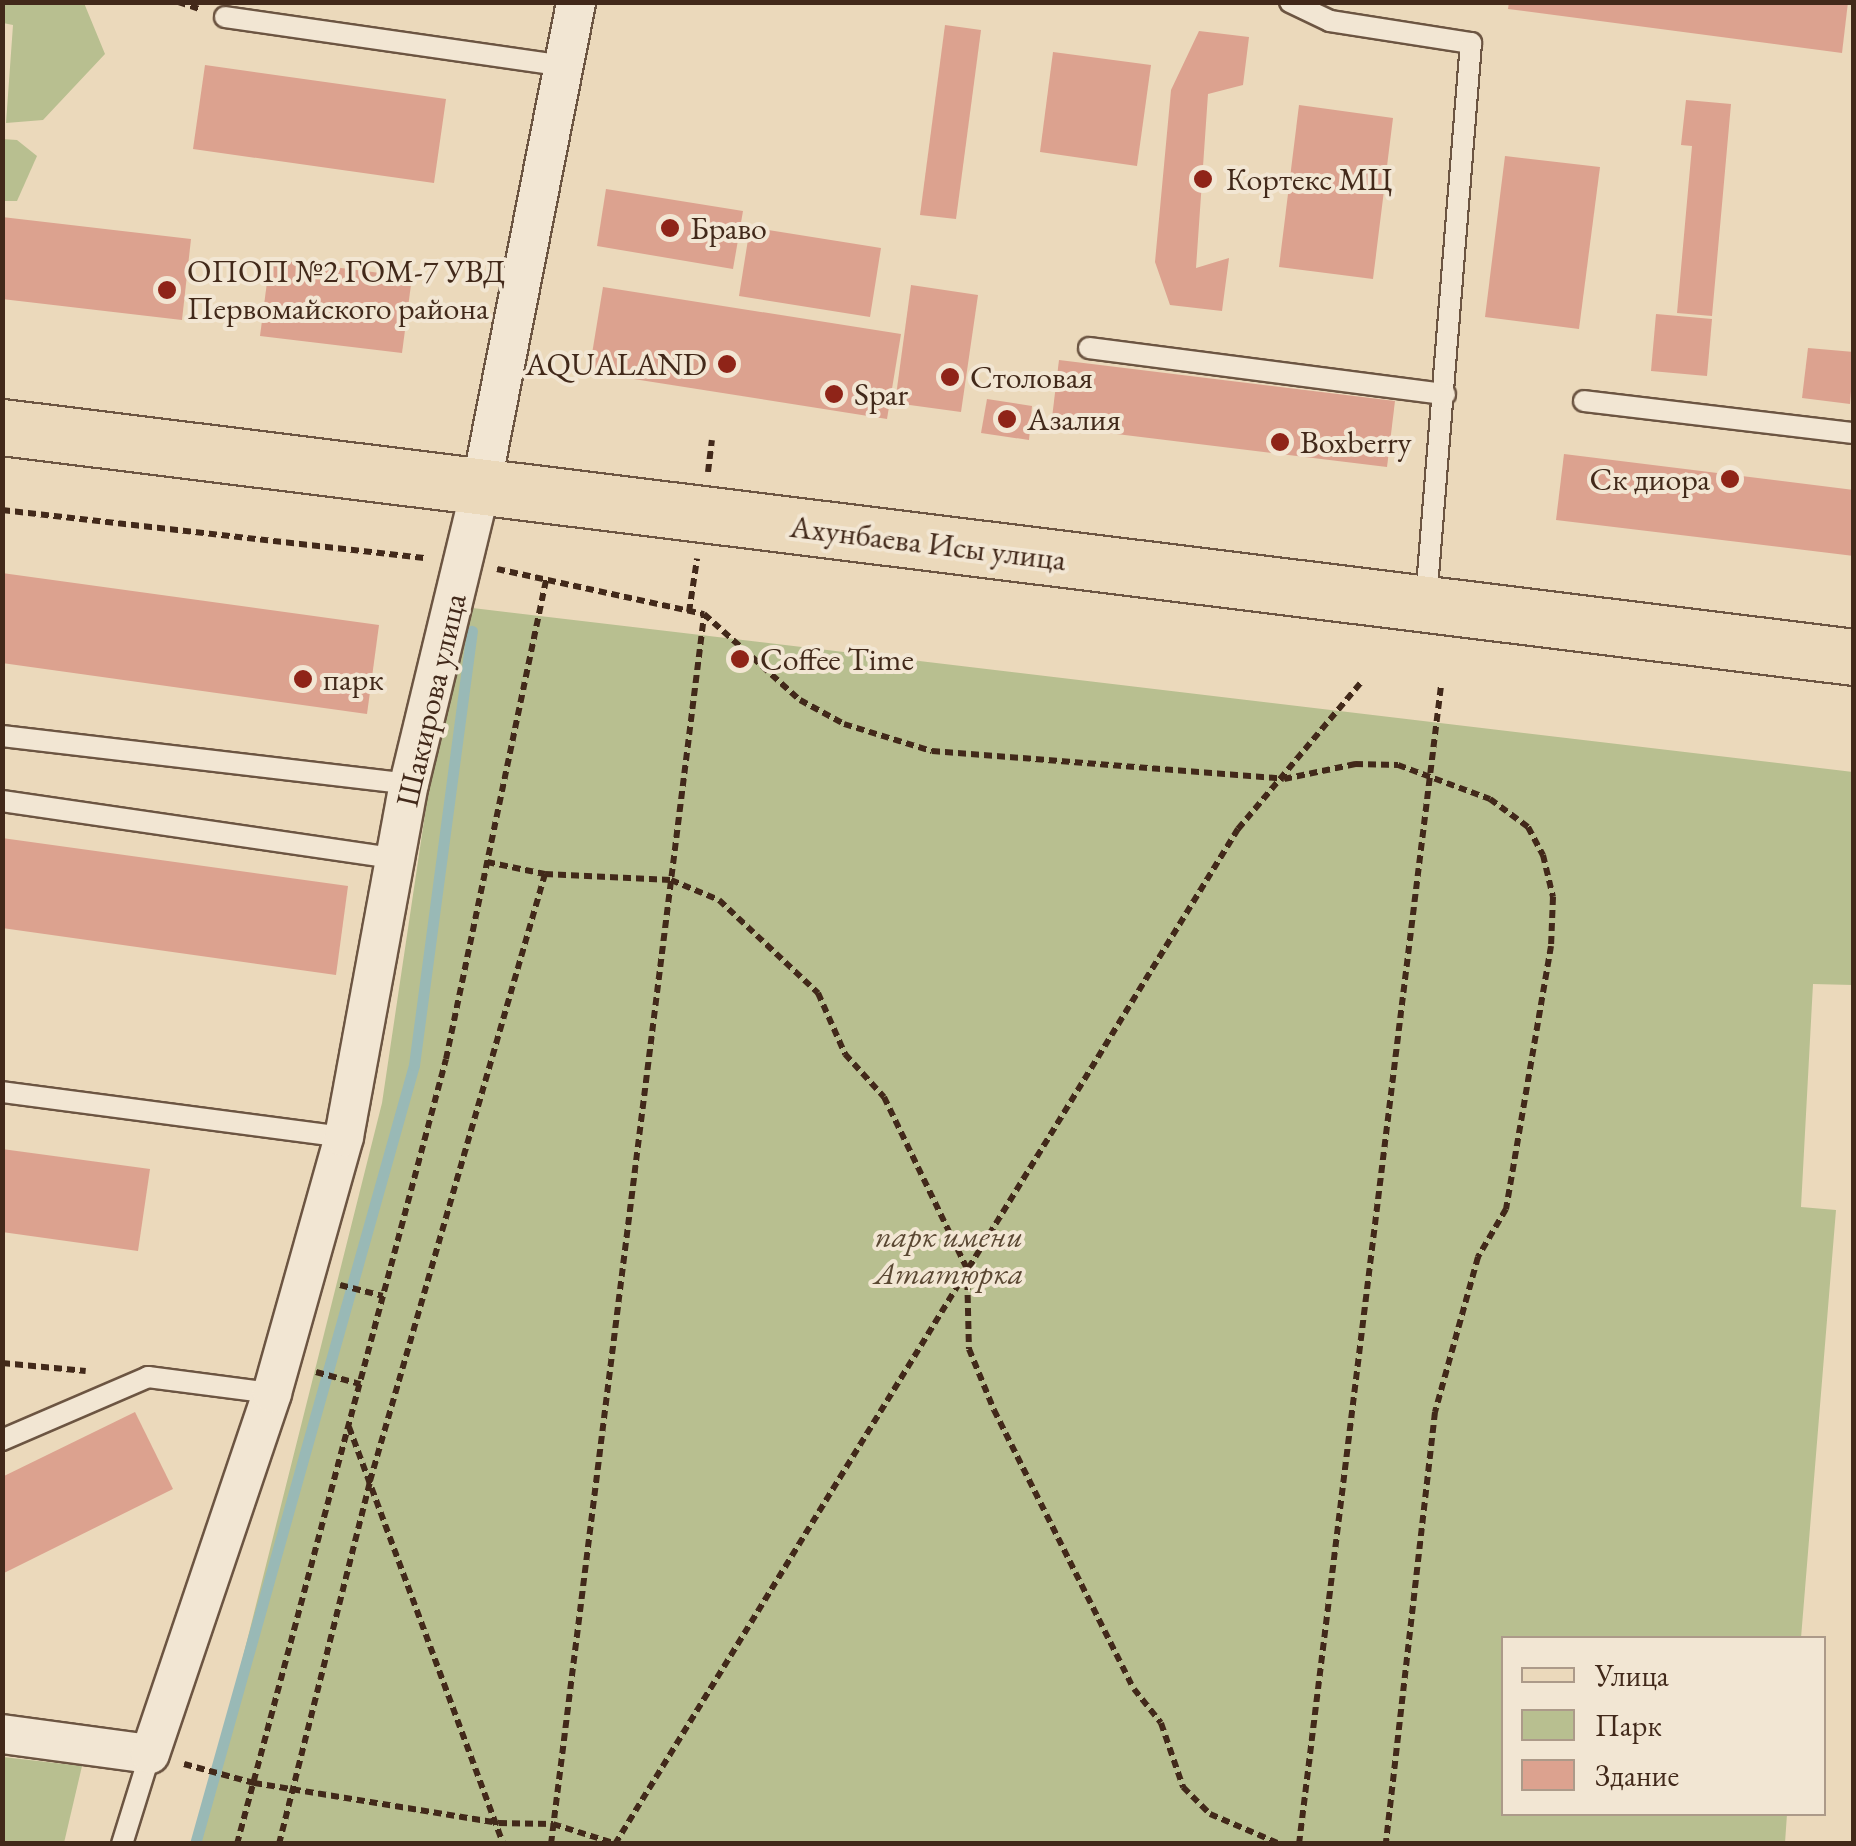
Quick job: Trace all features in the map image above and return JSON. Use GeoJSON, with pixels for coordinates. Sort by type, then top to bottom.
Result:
{"type":"FeatureCollection","features":[{"type":"Feature","properties":{"kind":"main road","name":"Ахунбаева Исы улица"},"geometry":{"type":"LineString","coordinates":[[2,427],[1854,657]]}},
{"type":"Feature","properties":{"kind":"street","name":"Шакирова улица"},"geometry":{"type":"LineString","coordinates":[[150,1754],[272,1393],[344,1136],[408,784],[464,563],[560,65],[576,2]]}},
{"type":"Feature","properties":{"kind":"street"},"geometry":{"type":"LineString","coordinates":[[2,1734],[150,1754]]}},
{"type":"Feature","properties":{"kind":"lane"},"geometry":{"type":"LineString","coordinates":[[1290,2],[1330,22],[1470,43],[1426,604]]}},
{"type":"Feature","properties":{"kind":"lane"},"geometry":{"type":"LineString","coordinates":[[226,17],[560,65]]}},
{"type":"Feature","properties":{"kind":"lane"},"geometry":{"type":"LineString","coordinates":[[1089,348],[1445,394]]}},
{"type":"Feature","properties":{"kind":"lane"},"geometry":{"type":"LineString","coordinates":[[1584,401],[1854,433]]}},
{"type":"Feature","properties":{"kind":"lane"},"geometry":{"type":"LineString","coordinates":[[2,736],[408,784]]}},
{"type":"Feature","properties":{"kind":"lane"},"geometry":{"type":"LineString","coordinates":[[2,801],[395,858]]}},
{"type":"Feature","properties":{"kind":"lane"},"geometry":{"type":"LineString","coordinates":[[2,1092],[344,1136]]}},
{"type":"Feature","properties":{"kind":"lane"},"geometry":{"type":"LineString","coordinates":[[2,1440],[148,1377],[272,1393]]}},
{"type":"Feature","properties":{"kind":"lane"},"geometry":{"type":"LineString","coordinates":[[122,1844],[150,1754]]}},
{"type":"Feature","properties":{"kind":"path"},"geometry":{"type":"LineString","coordinates":[[2,510],[464,563],[547,577],[704,614],[800,700],[844,724],[932,751],[1284,779],[1355,764],[1435,774],[1490,799],[1528,826],[1543,855],[1552,930],[1506,1209],[1478,1256],[1435,1412],[1386,1844]]}},
{"type":"Feature","properties":{"kind":"path"},"geometry":{"type":"LineString","coordinates":[[237,1844],[446,1059],[547,577]]}},
{"type":"Feature","properties":{"kind":"path"},"geometry":{"type":"LineString","coordinates":[[551,1844],[704,614]]}},
{"type":"Feature","properties":{"kind":"path"},"geometry":{"type":"LineString","coordinates":[[200,1768],[254,1783],[499,1823],[553,1824],[616,1843],[1238,829],[1284,779],[1362,681]]}},
{"type":"Feature","properties":{"kind":"path"},"geometry":{"type":"LineString","coordinates":[[1299,1844],[1435,774],[1440,685]]}},
{"type":"Feature","properties":{"kind":"path"},"geometry":{"type":"LineString","coordinates":[[487,862],[545,874],[671,880],[719,900],[818,993],[845,1054],[884,1097],[967,1269],[969,1349],[994,1410],[1134,1689],[1162,1722],[1183,1787],[1210,1814],[1280,1844]]}},
{"type":"Feature","properties":{"kind":"path"},"geometry":{"type":"LineString","coordinates":[[278,1844],[370,1482],[545,874]]}},
{"type":"Feature","properties":{"kind":"path"},"geometry":{"type":"LineString","coordinates":[[336,1284],[383,1296]]}},
{"type":"Feature","properties":{"kind":"path"},"geometry":{"type":"LineString","coordinates":[[2,1362],[148,1377]]}},
{"type":"Feature","properties":{"kind":"path"},"geometry":{"type":"LineString","coordinates":[[312,1371],[360,1384]]}},
{"type":"Feature","properties":{"kind":"path"},"geometry":{"type":"LineString","coordinates":[[348,1425],[499,1823],[503,1844]]}},
{"type":"Feature","properties":{"kind":"green space"},"geometry":{"type":"Polygon","coordinates":[[[2,3],[84,3],[105,54],[43,120],[6,123],[13,25],[3,23],[2,3]]]}},
{"type":"Feature","properties":{"kind":"green space"},"geometry":{"type":"Polygon","coordinates":[[[2,139],[17,140],[37,156],[17,201],[3,201],[2,139]]]}},
{"type":"Feature","properties":{"kind":"green space","name":"парк имени Ататюрка"},"geometry":{"type":"Polygon","coordinates":[[[456,606],[1853,772],[1853,985],[1813,984],[1801,1207],[1836,1210],[1801,1636],[1501,1636],[1501,1816],[1787,1816],[1785,1843],[196,1844],[382,1103],[456,606]]]}},
{"type":"Feature","properties":{"kind":"green space"},"geometry":{"type":"Polygon","coordinates":[[[3,1757],[82,1766],[64,1843],[3,1843],[3,1757]]]}},
{"type":"Feature","properties":{"kind":"building"},"geometry":{"type":"Polygon","coordinates":[[[1509,2],[1848,2],[1842,53],[1508,9],[1509,2]]]}},
{"type":"Feature","properties":{"kind":"building"},"geometry":{"type":"Polygon","coordinates":[[[945,25],[981,30],[956,219],[920,215],[945,25]]]}},
{"type":"Feature","properties":{"kind":"building"},"geometry":{"type":"Polygon","coordinates":[[[1199,31],[1249,37],[1243,85],[1208,94],[1196,268],[1229,258],[1222,311],[1170,305],[1155,262],[1171,90],[1199,31]]]}},
{"type":"Feature","properties":{"kind":"building"},"geometry":{"type":"Polygon","coordinates":[[[1053,52],[1151,65],[1137,166],[1040,152],[1053,52]]]}},
{"type":"Feature","properties":{"kind":"building"},"geometry":{"type":"Polygon","coordinates":[[[205,65],[446,99],[434,183],[193,149],[205,65]]]}},
{"type":"Feature","properties":{"kind":"building"},"geometry":{"type":"Polygon","coordinates":[[[1686,100],[1731,104],[1712,316],[1677,313],[1692,146],[1681,145],[1686,100]]]}},
{"type":"Feature","properties":{"kind":"building"},"geometry":{"type":"Polygon","coordinates":[[[1299,105],[1393,118],[1373,279],[1279,267],[1299,105]]]}},
{"type":"Feature","properties":{"kind":"building"},"geometry":{"type":"Polygon","coordinates":[[[1505,156],[1600,167],[1579,329],[1485,317],[1505,156]]]}},
{"type":"Feature","properties":{"kind":"building","name":"Браво"},"geometry":{"type":"Polygon","coordinates":[[[606,189],[743,211],[733,269],[597,246],[606,189]]]}},
{"type":"Feature","properties":{"kind":"building"},"geometry":{"type":"Polygon","coordinates":[[[2,217],[191,239],[182,320],[2,299],[2,217]]]}},
{"type":"Feature","properties":{"kind":"building"},"geometry":{"type":"Polygon","coordinates":[[[750,227],[881,248],[870,317],[739,296],[750,227]]]}},
{"type":"Feature","properties":{"kind":"building"},"geometry":{"type":"Polygon","coordinates":[[[270,259],[412,277],[402,353],[260,336],[270,259]]]}},
{"type":"Feature","properties":{"kind":"building"},"geometry":{"type":"Polygon","coordinates":[[[911,285],[978,295],[961,412],[895,403],[911,285]]]}},
{"type":"Feature","properties":{"kind":"building"},"geometry":{"type":"Polygon","coordinates":[[[603,287],[901,334],[887,419],[589,372],[603,287]]]}},
{"type":"Feature","properties":{"kind":"building"},"geometry":{"type":"Polygon","coordinates":[[[1656,314],[1712,319],[1707,376],[1651,371],[1656,314]]]}},
{"type":"Feature","properties":{"kind":"building"},"geometry":{"type":"Polygon","coordinates":[[[1808,348],[1854,352],[1850,404],[1802,398],[1808,348]]]}},
{"type":"Feature","properties":{"kind":"building"},"geometry":{"type":"Polygon","coordinates":[[[1059,360],[1395,401],[1387,467],[1051,426],[1059,360]]]}},
{"type":"Feature","properties":{"kind":"building","name":"Азалия"},"geometry":{"type":"Polygon","coordinates":[[[987,399],[1032,406],[1029,440],[981,433],[987,399]]]}},
{"type":"Feature","properties":{"kind":"building"},"geometry":{"type":"Polygon","coordinates":[[[1564,454],[1854,490],[1854,556],[1556,520],[1564,454]]]}},
{"type":"Feature","properties":{"kind":"building"},"geometry":{"type":"Polygon","coordinates":[[[2,573],[379,625],[367,714],[2,663],[2,573]]]}},
{"type":"Feature","properties":{"kind":"building"},"geometry":{"type":"Polygon","coordinates":[[[2,838],[348,886],[336,975],[2,928],[2,838]]]}},
{"type":"Feature","properties":{"kind":"building"},"geometry":{"type":"Polygon","coordinates":[[[2,1149],[150,1169],[138,1251],[2,1232],[2,1149]]]}},
{"type":"Feature","properties":{"kind":"building"},"geometry":{"type":"Polygon","coordinates":[[[135,1412],[173,1489],[2,1574],[2,1477],[135,1412]]]}},
{"type":"Feature","properties":{"kind":"waterway"},"geometry":{"type":"LineString","coordinates":[[195,1844],[414,1065],[472,631]]}},
{"type":"Feature","properties":{"kind":"place","name":"Кортекс МЦ"},"geometry":{"type":"Point","coordinates":[1203,179]}},
{"type":"Feature","properties":{"kind":"place","name":"Браво"},"geometry":{"type":"Point","coordinates":[670,228]}},
{"type":"Feature","properties":{"kind":"place","name":"ОПОП №2 ГОМ-7 УВД Первомайского района"},"geometry":{"type":"Point","coordinates":[167,290]}},
{"type":"Feature","properties":{"kind":"place","name":"AQUALAND"},"geometry":{"type":"Point","coordinates":[727,364]}},
{"type":"Feature","properties":{"kind":"place","name":"Столовая"},"geometry":{"type":"Point","coordinates":[950,377]}},
{"type":"Feature","properties":{"kind":"place","name":"Spar"},"geometry":{"type":"Point","coordinates":[834,394]}},
{"type":"Feature","properties":{"kind":"place","name":"Азалия"},"geometry":{"type":"Point","coordinates":[1007,419]}},
{"type":"Feature","properties":{"kind":"place","name":"Boxberry"},"geometry":{"type":"Point","coordinates":[1280,442]}},
{"type":"Feature","properties":{"kind":"place","name":"Ск диора"},"geometry":{"type":"Point","coordinates":[1730,479]}},
{"type":"Feature","properties":{"kind":"place","name":"Coffee Time"},"geometry":{"type":"Point","coordinates":[740,659]}},
{"type":"Feature","properties":{"kind":"place","name":"парк"},"geometry":{"type":"Point","coordinates":[303,679]}}]}
